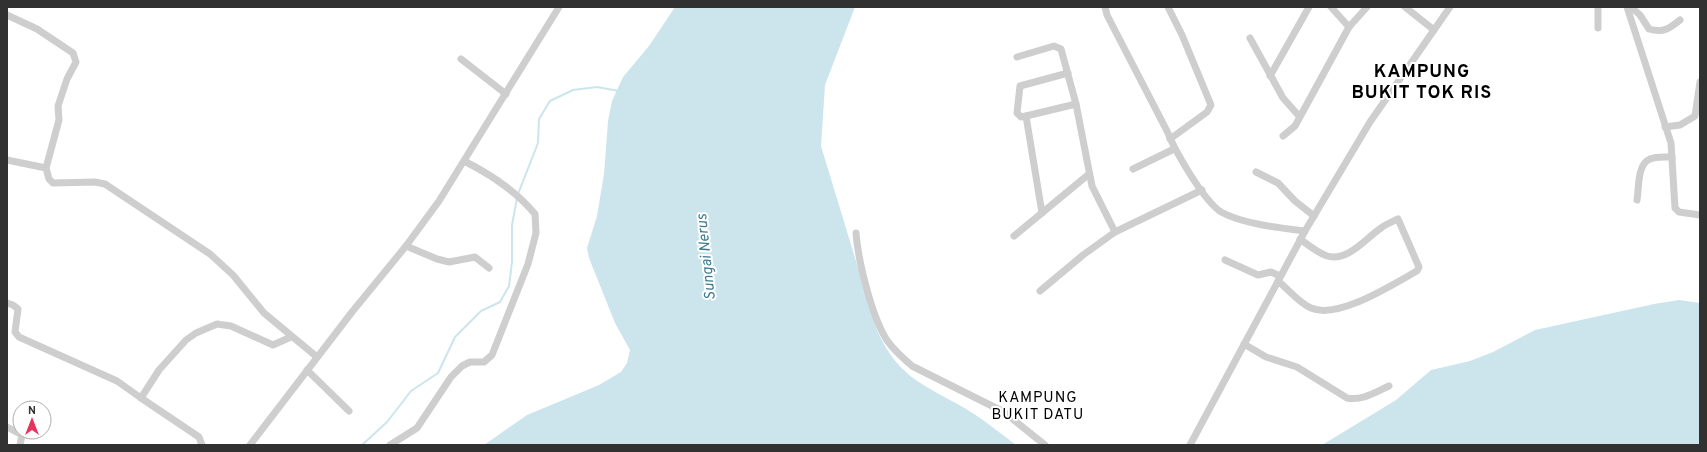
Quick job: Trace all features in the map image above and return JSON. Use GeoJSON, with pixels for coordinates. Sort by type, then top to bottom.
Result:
{"type":"FeatureCollection","features":[{"type":"Feature","properties":{"kind":"street"},"geometry":{"type":"LineString","coordinates":[[250,445],[317,357],[406,246],[439,201],[558,7]]}},
{"type":"Feature","properties":{"kind":"street"},"geometry":{"type":"LineString","coordinates":[[1105,7],[1107,15],[1174,149],[1215,207],[1225,214],[1266,226],[1305,231]]}},
{"type":"Feature","properties":{"kind":"street"},"geometry":{"type":"LineString","coordinates":[[1168,7],[1182,35],[1211,105],[1207,112],[1170,139]]}},
{"type":"Feature","properties":{"kind":"street"},"geometry":{"type":"LineString","coordinates":[[1270,76],[1309,7]]}},
{"type":"Feature","properties":{"kind":"street"},"geometry":{"type":"LineString","coordinates":[[1331,7],[1349,27]]}},
{"type":"Feature","properties":{"kind":"street"},"geometry":{"type":"LineString","coordinates":[[1282,136],[1293,128],[1349,27],[1367,7]]}},
{"type":"Feature","properties":{"kind":"street"},"geometry":{"type":"LineString","coordinates":[[1404,7],[1434,30]]}},
{"type":"Feature","properties":{"kind":"street"},"geometry":{"type":"LineString","coordinates":[[1190,445],[1197,435],[1300,239],[1370,122],[1450,7]]}},
{"type":"Feature","properties":{"kind":"street"},"geometry":{"type":"LineString","coordinates":[[1598,7],[1598,28]]}},
{"type":"Feature","properties":{"kind":"street"},"geometry":{"type":"LineString","coordinates":[[1627,7],[1671,143],[1675,208],[1679,212],[1700,215]]}},
{"type":"Feature","properties":{"kind":"street"},"geometry":{"type":"LineString","coordinates":[[1631,7],[1640,15],[1649,29],[1657,31],[1668,30],[1680,20]]}},
{"type":"Feature","properties":{"kind":"street"},"geometry":{"type":"LineString","coordinates":[[7,15],[37,29],[73,53],[76,58],[75,65],[67,79],[58,106],[59,120],[46,168],[49,179],[53,183],[95,182],[105,184],[210,254],[233,275],[264,313],[317,357]]}},
{"type":"Feature","properties":{"kind":"street"},"geometry":{"type":"LineString","coordinates":[[1636,37],[1649,29]]}},
{"type":"Feature","properties":{"kind":"street"},"geometry":{"type":"LineString","coordinates":[[1250,38],[1270,76],[1288,105],[1299,116]]}},
{"type":"Feature","properties":{"kind":"street"},"geometry":{"type":"LineString","coordinates":[[1017,57],[1058,46],[1061,49],[1076,104],[1089,174],[1097,197],[1115,232]]}},
{"type":"Feature","properties":{"kind":"street"},"geometry":{"type":"LineString","coordinates":[[461,59],[506,94]]}},
{"type":"Feature","properties":{"kind":"street"},"geometry":{"type":"LineString","coordinates":[[1068,73],[1020,86],[1016,113],[1021,117],[1076,104]]}},
{"type":"Feature","properties":{"kind":"street"},"geometry":{"type":"LineString","coordinates":[[1665,126],[1680,125],[1695,116],[1700,82]]}},
{"type":"Feature","properties":{"kind":"street"},"geometry":{"type":"LineString","coordinates":[[1026,116],[1042,213]]}},
{"type":"Feature","properties":{"kind":"street"},"geometry":{"type":"LineString","coordinates":[[1133,169],[1174,149]]}},
{"type":"Feature","properties":{"kind":"street"},"geometry":{"type":"LineString","coordinates":[[1637,200],[1641,171],[1645,162],[1651,158],[1672,157]]}},
{"type":"Feature","properties":{"kind":"street"},"geometry":{"type":"LineString","coordinates":[[7,160],[46,168]]}},
{"type":"Feature","properties":{"kind":"street"},"geometry":{"type":"LineString","coordinates":[[390,445],[417,428],[451,377],[462,366],[470,362],[484,362],[492,355],[528,264],[536,235],[535,214],[522,200],[481,170],[464,161]]}},
{"type":"Feature","properties":{"kind":"street"},"geometry":{"type":"LineString","coordinates":[[1256,172],[1278,183],[1295,201],[1314,216]]}},
{"type":"Feature","properties":{"kind":"street"},"geometry":{"type":"LineString","coordinates":[[1014,236],[1089,174]]}},
{"type":"Feature","properties":{"kind":"street"},"geometry":{"type":"LineString","coordinates":[[1040,291],[1083,255],[1115,232],[1202,190]]}},
{"type":"Feature","properties":{"kind":"street"},"geometry":{"type":"LineString","coordinates":[[1225,260],[1258,275],[1271,272],[1311,308],[1322,312],[1343,307],[1370,296],[1417,271],[1419,267],[1398,219],[1382,227],[1352,251],[1337,257],[1327,256],[1300,239]]}},
{"type":"Feature","properties":{"kind":"street"},"geometry":{"type":"LineString","coordinates":[[856,233],[862,272],[881,329],[886,338],[902,358],[912,366],[1004,412],[1045,445]]}},
{"type":"Feature","properties":{"kind":"street"},"geometry":{"type":"LineString","coordinates":[[406,246],[437,259],[449,262],[475,257],[489,268]]}},
{"type":"Feature","properties":{"kind":"street"},"geometry":{"type":"LineString","coordinates":[[7,303],[18,309],[15,332],[19,337],[113,379],[199,437],[202,445]]}},
{"type":"Feature","properties":{"kind":"street"},"geometry":{"type":"LineString","coordinates":[[141,398],[159,370],[186,340],[196,333],[217,324],[231,326],[273,345],[292,337]]}},
{"type":"Feature","properties":{"kind":"street"},"geometry":{"type":"LineString","coordinates":[[1244,344],[1266,357],[1297,367],[1347,398],[1354,399],[1365,397],[1389,386]]}},
{"type":"Feature","properties":{"kind":"street"},"geometry":{"type":"LineString","coordinates":[[307,370],[349,411]]}},
{"type":"Feature","properties":{"kind":"street"},"geometry":{"type":"LineString","coordinates":[[7,427],[22,435],[20,445]]}},
{"type":"Feature","properties":{"kind":"water","name":"Sungai Nerus"},"geometry":{"type":"Polygon","coordinates":[[[675,7],[855,7],[825,85],[821,146],[877,330],[895,361],[905,372],[977,416],[1016,445],[484,445],[527,415],[599,385],[621,372],[627,363],[630,350],[615,323],[589,258],[587,248],[597,216],[604,174],[608,121],[612,101],[623,77],[649,46],[675,7]]]}},
{"type":"Feature","properties":{"kind":"water"},"geometry":{"type":"Polygon","coordinates":[[[1679,300],[1700,303],[1700,445],[1322,445],[1396,400],[1431,370],[1470,361],[1493,352],[1535,330],[1679,300]]]}},
{"type":"Feature","properties":{"kind":"waterway"},"geometry":{"type":"LineString","coordinates":[[518,194],[538,143],[539,119],[550,101],[573,90],[597,87],[619,91]]}},
{"type":"Feature","properties":{"kind":"waterway"},"geometry":{"type":"LineString","coordinates":[[362,445],[387,422],[411,391],[438,373],[455,337],[481,311],[500,302],[509,286],[512,262],[512,225],[517,198]]}},
{"type":"Feature","properties":{"kind":"district","name":"KAMPUNG BUKIT TOK RIS"},"geometry":{"type":"Point","coordinates":[1422,82]}},
{"type":"Feature","properties":{"kind":"district","name":"KAMPUNG BUKIT DATU"},"geometry":{"type":"Point","coordinates":[1038,406]}}]}
